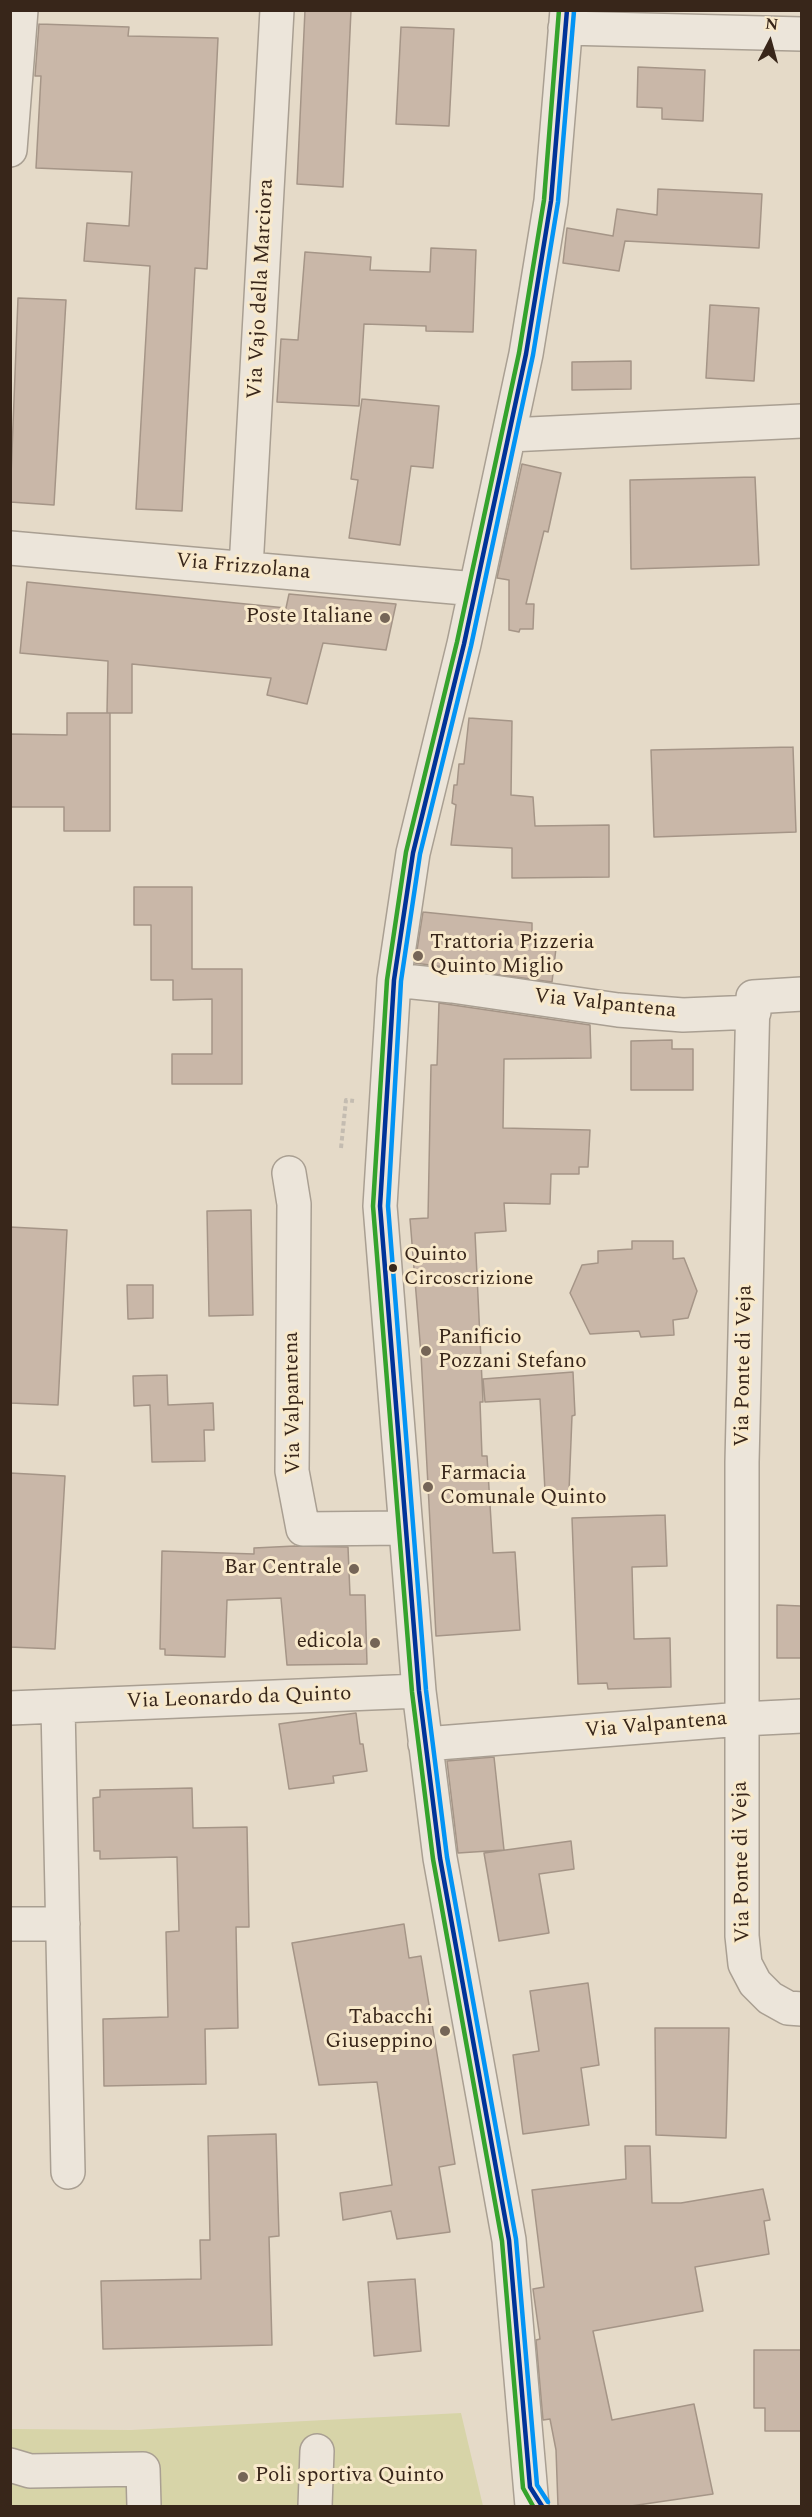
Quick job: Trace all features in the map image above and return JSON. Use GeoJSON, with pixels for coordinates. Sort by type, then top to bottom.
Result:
{"type":"FeatureCollection","features":[{"type":"Feature","properties":{"kind":"street"},"geometry":{"type":"LineString","coordinates":[[10,150],[21,10]]}},
{"type":"Feature","properties":{"kind":"street","name":"Via Vajo della Marciora"},"geometry":{"type":"LineString","coordinates":[[246,568],[277,10]]}},
{"type":"Feature","properties":{"kind":"street"},"geometry":{"type":"LineString","coordinates":[[535,2500],[509,2240],[440,1858],[419,1691],[380,1206],[394,980],[413,853],[476,589],[526,354],[551,201],[566,19],[801,34]]}},
{"type":"Feature","properties":{"kind":"street"},"geometry":{"type":"LineString","coordinates":[[509,435],[801,421]]}},
{"type":"Feature","properties":{"kind":"street","name":"Via Frizzolana"},"geometry":{"type":"LineString","coordinates":[[10,548],[476,589]]}},
{"type":"Feature","properties":{"kind":"street","name":"Via Valpantena"},"geometry":{"type":"LineString","coordinates":[[394,980],[618,1010],[683,1015],[754,1012]]}},
{"type":"Feature","properties":{"kind":"street"},"geometry":{"type":"LineString","coordinates":[[754,1012],[753,997],[801,994]]}},
{"type":"Feature","properties":{"kind":"street","name":"Via Ponte di Veja"},"geometry":{"type":"LineString","coordinates":[[754,1012],[742,1462],[742,1936],[745,1964],[755,1983],[770,1998],[788,2008],[801,2009]]}},
{"type":"Feature","properties":{"kind":"street","name":"Via Valpantena"},"geometry":{"type":"LineString","coordinates":[[289,1173],[294,1204],[292,1471],[303,1529],[405,1528]]}},
{"type":"Feature","properties":{"kind":"street","name":"Via Leonardo da Quinto"},"geometry":{"type":"LineString","coordinates":[[10,1708],[419,1691]]}},
{"type":"Feature","properties":{"kind":"street"},"geometry":{"type":"LineString","coordinates":[[58,1707],[68,2172]]}},
{"type":"Feature","properties":{"kind":"street"},"geometry":{"type":"LineString","coordinates":[[742,1719],[801,1716]]}},
{"type":"Feature","properties":{"kind":"street","name":"Via Valpantena"},"geometry":{"type":"LineString","coordinates":[[425,1744],[742,1719]]}},
{"type":"Feature","properties":{"kind":"street"},"geometry":{"type":"LineString","coordinates":[[10,1924],[63,1924]]}},
{"type":"Feature","properties":{"kind":"street"},"geometry":{"type":"LineString","coordinates":[[315,2506],[317,2451]]}},
{"type":"Feature","properties":{"kind":"street"},"geometry":{"type":"LineString","coordinates":[[10,2465],[30,2471],[143,2469],[144,2506]]}},
{"type":"Feature","properties":{"kind":"shaded area","name":"Poli sportiva Quinto"},"geometry":{"type":"Polygon","coordinates":[[[461,2413],[483,2506],[11,2506],[11,2429],[131,2430],[461,2413]]]}},
{"type":"Feature","properties":{"kind":"building"},"geometry":{"type":"Polygon","coordinates":[[[305,10],[351,10],[343,187],[297,184],[305,10]]]}},
{"type":"Feature","properties":{"kind":"building"},"geometry":{"type":"Polygon","coordinates":[[[39,24],[129,27],[128,36],[218,38],[207,269],[195,268],[182,511],[136,509],[150,266],[84,261],[87,223],[129,226],[132,172],[36,168],[41,76],[35,76],[39,24]]]}},
{"type":"Feature","properties":{"kind":"building"},"geometry":{"type":"Polygon","coordinates":[[[401,27],[454,29],[449,126],[396,124],[401,27]]]}},
{"type":"Feature","properties":{"kind":"building"},"geometry":{"type":"Polygon","coordinates":[[[638,67],[705,70],[703,121],[662,119],[662,108],[637,107],[638,67]]]}},
{"type":"Feature","properties":{"kind":"building"},"geometry":{"type":"Polygon","coordinates":[[[658,189],[762,194],[759,248],[625,241],[619,271],[563,263],[567,228],[613,236],[617,209],[657,215],[658,189]]]}},
{"type":"Feature","properties":{"kind":"building"},"geometry":{"type":"Polygon","coordinates":[[[431,248],[476,250],[473,332],[426,331],[426,326],[364,324],[359,406],[277,402],[281,339],[298,340],[305,252],[371,257],[370,270],[430,272],[431,248]]]}},
{"type":"Feature","properties":{"kind":"building"},"geometry":{"type":"Polygon","coordinates":[[[18,298],[66,300],[54,505],[10,502],[18,298]]]}},
{"type":"Feature","properties":{"kind":"building"},"geometry":{"type":"Polygon","coordinates":[[[710,305],[759,308],[754,381],[706,378],[710,305]]]}},
{"type":"Feature","properties":{"kind":"building"},"geometry":{"type":"Polygon","coordinates":[[[631,361],[631,389],[572,390],[572,362],[631,361]]]}},
{"type":"Feature","properties":{"kind":"building"},"geometry":{"type":"Polygon","coordinates":[[[362,399],[439,406],[433,468],[411,466],[400,545],[349,538],[358,480],[351,479],[362,399]]]}},
{"type":"Feature","properties":{"kind":"building"},"geometry":{"type":"Polygon","coordinates":[[[522,464],[561,473],[548,532],[544,531],[526,604],[534,604],[533,629],[520,629],[519,632],[509,630],[509,580],[497,578],[522,464]]]}},
{"type":"Feature","properties":{"kind":"building"},"geometry":{"type":"Polygon","coordinates":[[[755,477],[759,565],[631,569],[630,480],[755,477]]]}},
{"type":"Feature","properties":{"kind":"building"},"geometry":{"type":"Polygon","coordinates":[[[27,582],[286,608],[289,594],[396,604],[386,650],[323,643],[307,704],[267,695],[271,678],[132,664],[132,713],[107,713],[108,661],[20,653],[27,582]]]}},
{"type":"Feature","properties":{"kind":"building"},"geometry":{"type":"Polygon","coordinates":[[[67,713],[110,713],[110,831],[64,831],[64,807],[10,807],[10,734],[67,735],[67,713]]]}},
{"type":"Feature","properties":{"kind":"building"},"geometry":{"type":"Polygon","coordinates":[[[469,718],[512,721],[511,795],[533,797],[535,826],[609,825],[609,877],[512,878],[512,848],[451,845],[456,805],[452,803],[454,785],[457,785],[459,764],[464,764],[469,718]]]}},
{"type":"Feature","properties":{"kind":"building"},"geometry":{"type":"Polygon","coordinates":[[[793,747],[796,832],[654,837],[651,750],[793,747]]]}},
{"type":"Feature","properties":{"kind":"building"},"geometry":{"type":"Polygon","coordinates":[[[134,887],[192,887],[192,969],[242,969],[242,1084],[172,1084],[172,1054],[212,1054],[212,999],[173,1000],[173,980],[151,980],[151,925],[134,925],[134,887]]]}},
{"type":"Feature","properties":{"kind":"building"},"geometry":{"type":"Polygon","coordinates":[[[423,912],[532,923],[532,938],[557,940],[552,982],[415,963],[423,912]]]}},
{"type":"Feature","properties":{"kind":"building"},"geometry":{"type":"Polygon","coordinates":[[[439,1003],[590,1025],[591,1058],[504,1059],[503,1128],[590,1130],[588,1167],[579,1167],[579,1174],[551,1174],[550,1204],[504,1203],[506,1231],[475,1233],[483,1402],[480,1402],[482,1456],[487,1456],[493,1553],[515,1552],[520,1630],[436,1636],[421,1354],[410,1219],[428,1218],[431,1065],[437,1065],[439,1003]]]}},
{"type":"Feature","properties":{"kind":"building"},"geometry":{"type":"Polygon","coordinates":[[[672,1040],[672,1049],[693,1049],[693,1090],[631,1090],[631,1041],[672,1040]]]}},
{"type":"Feature","properties":{"kind":"building"},"geometry":{"type":"Polygon","coordinates":[[[251,1210],[253,1315],[209,1316],[207,1211],[251,1210]]]}},
{"type":"Feature","properties":{"kind":"building"},"geometry":{"type":"Polygon","coordinates":[[[10,1227],[67,1230],[58,1405],[10,1403],[10,1227]]]}},
{"type":"Feature","properties":{"kind":"building"},"geometry":{"type":"Polygon","coordinates":[[[632,1241],[673,1241],[673,1259],[684,1258],[697,1291],[688,1318],[673,1320],[674,1335],[641,1337],[639,1331],[590,1334],[570,1293],[582,1265],[598,1263],[598,1251],[632,1249],[632,1241]]]}},
{"type":"Feature","properties":{"kind":"building"},"geometry":{"type":"Polygon","coordinates":[[[127,1285],[153,1285],[153,1318],[128,1319],[127,1285]]]}},
{"type":"Feature","properties":{"kind":"building"},"geometry":{"type":"Polygon","coordinates":[[[573,1372],[575,1415],[572,1416],[569,1491],[545,1491],[540,1399],[485,1402],[483,1379],[573,1372]]]}},
{"type":"Feature","properties":{"kind":"building"},"geometry":{"type":"Polygon","coordinates":[[[167,1375],[168,1405],[213,1403],[214,1430],[204,1430],[205,1461],[152,1462],[150,1405],[134,1406],[133,1376],[167,1375]]]}},
{"type":"Feature","properties":{"kind":"building"},"geometry":{"type":"Polygon","coordinates":[[[10,1473],[65,1476],[55,1649],[10,1647],[10,1473]]]}},
{"type":"Feature","properties":{"kind":"building"},"geometry":{"type":"Polygon","coordinates":[[[665,1515],[667,1566],[632,1567],[634,1639],[670,1638],[671,1687],[608,1689],[607,1683],[578,1684],[572,1518],[665,1515]]]}},
{"type":"Feature","properties":{"kind":"building"},"geometry":{"type":"Polygon","coordinates":[[[348,1547],[350,1595],[365,1595],[367,1664],[287,1665],[281,1598],[227,1600],[225,1657],[165,1655],[165,1649],[160,1649],[162,1551],[254,1554],[254,1548],[348,1547]]]}},
{"type":"Feature","properties":{"kind":"building"},"geometry":{"type":"Polygon","coordinates":[[[777,1605],[801,1606],[801,1658],[777,1658],[777,1605]]]}},
{"type":"Feature","properties":{"kind":"building"},"geometry":{"type":"Polygon","coordinates":[[[356,1713],[360,1744],[363,1744],[367,1771],[333,1776],[334,1783],[289,1789],[279,1724],[356,1713]]]}},
{"type":"Feature","properties":{"kind":"building"},"geometry":{"type":"Polygon","coordinates":[[[494,1757],[504,1850],[458,1853],[447,1761],[494,1757]]]}},
{"type":"Feature","properties":{"kind":"building"},"geometry":{"type":"Polygon","coordinates":[[[192,1788],[193,1828],[247,1827],[249,1927],[236,1927],[238,2028],[205,2029],[206,2084],[104,2086],[103,2019],[168,2017],[166,1932],[179,1931],[177,1857],[100,1859],[100,1851],[94,1851],[93,1798],[100,1797],[100,1790],[192,1788]]]}},
{"type":"Feature","properties":{"kind":"building"},"geometry":{"type":"Polygon","coordinates":[[[571,1841],[574,1869],[539,1874],[549,1933],[499,1941],[484,1853],[571,1841]]]}},
{"type":"Feature","properties":{"kind":"building"},"geometry":{"type":"Polygon","coordinates":[[[404,1924],[409,1958],[421,1956],[455,2164],[439,2167],[450,2232],[397,2239],[391,2211],[343,2220],[340,2193],[392,2185],[377,2082],[319,2085],[292,1943],[404,1924]]]}},
{"type":"Feature","properties":{"kind":"building"},"geometry":{"type":"Polygon","coordinates":[[[588,1983],[599,2065],[581,2068],[589,2125],[523,2134],[513,2055],[539,2051],[530,1991],[588,1983]]]}},
{"type":"Feature","properties":{"kind":"building"},"geometry":{"type":"Polygon","coordinates":[[[655,2028],[729,2028],[726,2138],[656,2135],[655,2028]]]}},
{"type":"Feature","properties":{"kind":"building"},"geometry":{"type":"Polygon","coordinates":[[[276,2134],[279,2236],[269,2237],[272,2345],[103,2349],[101,2281],[201,2279],[200,2240],[210,2240],[208,2136],[276,2134]]]}},
{"type":"Feature","properties":{"kind":"building"},"geometry":{"type":"Polygon","coordinates":[[[625,2146],[650,2146],[652,2203],[681,2203],[763,2189],[770,2220],[764,2221],[769,2254],[695,2267],[703,2311],[593,2331],[612,2420],[694,2404],[713,2494],[631,2506],[558,2506],[556,2450],[550,2419],[543,2420],[536,2340],[540,2339],[533,2289],[544,2287],[532,2190],[626,2179],[625,2146]]]}},
{"type":"Feature","properties":{"kind":"building"},"geometry":{"type":"Polygon","coordinates":[[[415,2279],[421,2351],[374,2356],[368,2282],[415,2279]]]}},
{"type":"Feature","properties":{"kind":"building"},"geometry":{"type":"Polygon","coordinates":[[[754,2350],[801,2350],[801,2431],[765,2431],[765,2408],[754,2408],[754,2350]]]}},
{"type":"Feature","properties":{"kind":"transit line"},"geometry":{"type":"LineString","coordinates":[[533,2506],[523,2488],[502,2241],[433,1859],[412,1692],[373,1206],[387,980],[406,852],[457,642],[519,353],[544,200],[559,10]]}},
{"type":"Feature","properties":{"kind":"transit line"},"geometry":{"type":"LineString","coordinates":[[542,2506],[530,2487],[509,2240],[440,1858],[419,1691],[380,1206],[394,980],[413,853],[464,644],[526,354],[551,201],[567,10]]}},
{"type":"Feature","properties":{"kind":"transit line"},"geometry":{"type":"LineString","coordinates":[[548,2502],[537,2485],[516,2239],[447,1857],[426,1690],[388,1206],[401,981],[420,854],[471,646],[533,355],[558,202],[574,11]]}},
{"type":"Feature","properties":{"kind":"place","name":"Poste Italiane"},"geometry":{"type":"Point","coordinates":[385,618]}},
{"type":"Feature","properties":{"kind":"place","name":"Trattoria Pizzeria Quinto Miglio"},"geometry":{"type":"Point","coordinates":[418,956]}},
{"type":"Feature","properties":{"kind":"place","name":"Quinto Circoscrizione"},"geometry":{"type":"Point","coordinates":[393,1268]}},
{"type":"Feature","properties":{"kind":"place","name":"Panificio Pozzani Stefano"},"geometry":{"type":"Point","coordinates":[426,1351]}},
{"type":"Feature","properties":{"kind":"place","name":"Farmacia Comunale Quinto"},"geometry":{"type":"Point","coordinates":[428,1487]}},
{"type":"Feature","properties":{"kind":"place","name":"Bar Centrale"},"geometry":{"type":"Point","coordinates":[354,1569]}},
{"type":"Feature","properties":{"kind":"place","name":"edicola"},"geometry":{"type":"Point","coordinates":[375,1643]}},
{"type":"Feature","properties":{"kind":"place","name":"Tabacchi Giuseppino"},"geometry":{"type":"Point","coordinates":[445,2031]}},
{"type":"Feature","properties":{"kind":"place","name":"Poli sportiva Quinto"},"geometry":{"type":"Point","coordinates":[243,2477]}}]}
